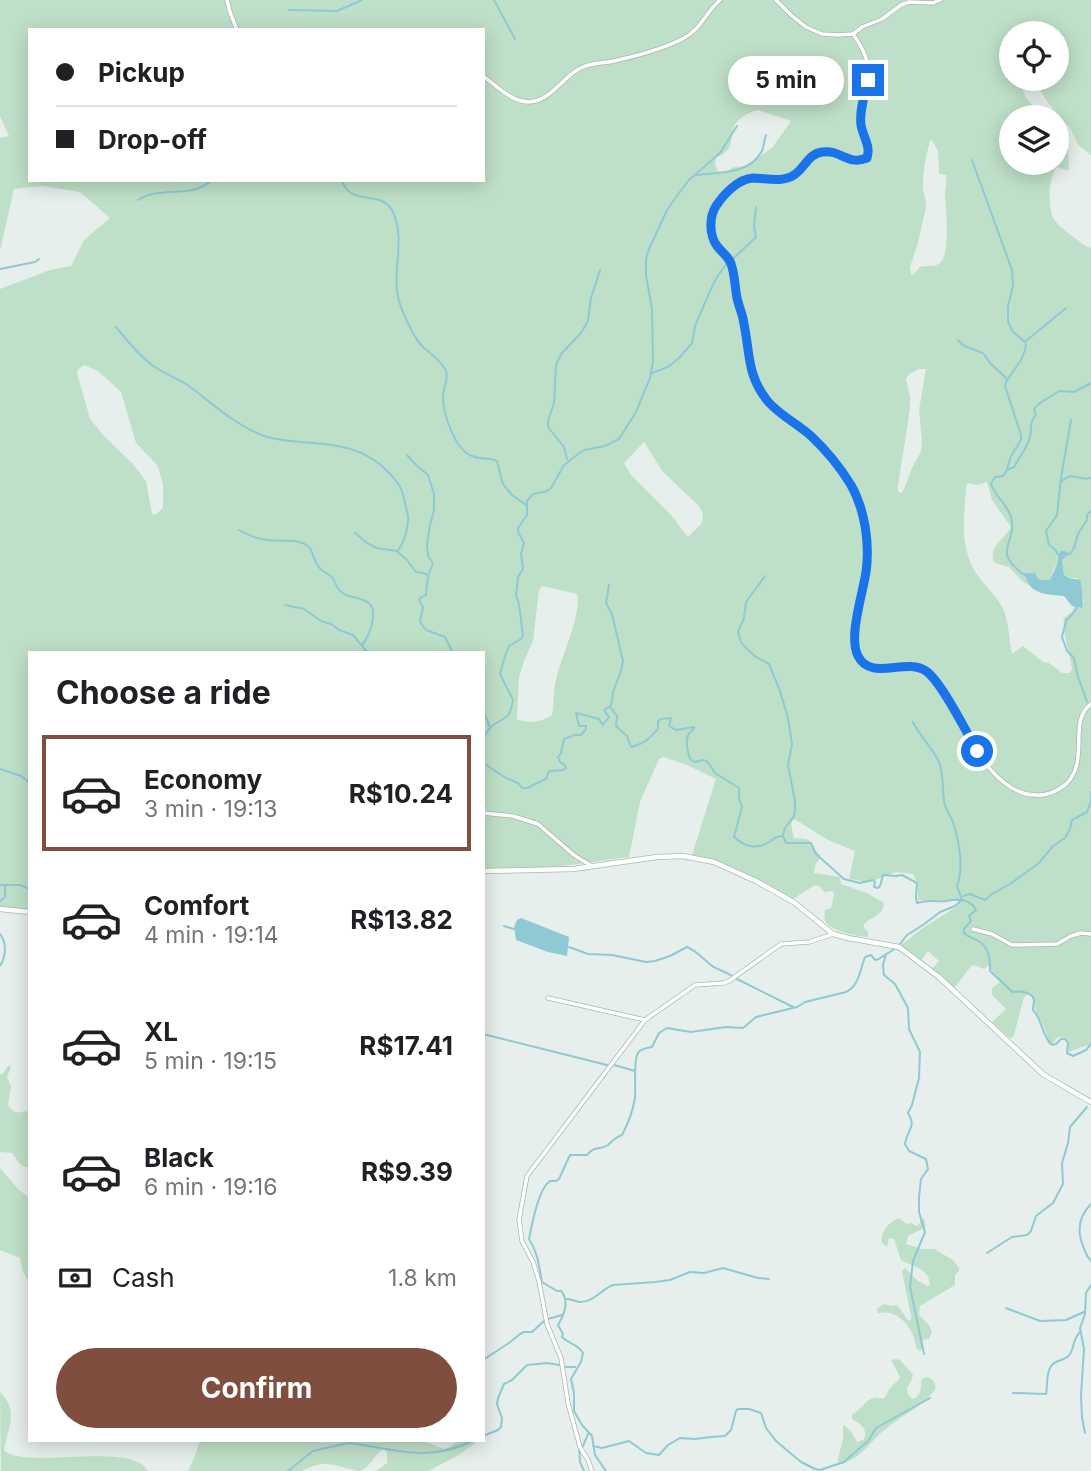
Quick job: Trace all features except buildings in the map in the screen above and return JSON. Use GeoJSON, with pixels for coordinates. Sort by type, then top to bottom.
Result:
{"type":"FeatureCollection","features":[{"type":"Feature","properties":{"kind":"main road"},"geometry":{"type":"LineString","coordinates":[[485,871],[573,869],[657,857],[684,856],[713,862],[756,881],[795,903],[833,934],[898,947],[939,977],[1044,1076],[1091,1101]]}},
{"type":"Feature","properties":{"kind":"main road"},"geometry":{"type":"LineString","coordinates":[[0,909],[28,912]]}},
{"type":"Feature","properties":{"kind":"street"},"geometry":{"type":"LineString","coordinates":[[227,0],[236,28]]}},
{"type":"Feature","properties":{"kind":"street"},"geometry":{"type":"LineString","coordinates":[[485,77],[514,99],[531,102],[545,97],[577,70],[588,65],[662,49],[687,37],[720,0]]}},
{"type":"Feature","properties":{"kind":"street"},"geometry":{"type":"LineString","coordinates":[[776,0],[806,27],[822,34],[853,34],[882,19],[901,5],[940,0]]}},
{"type":"Feature","properties":{"kind":"street"},"geometry":{"type":"LineString","coordinates":[[853,34],[866,55],[869,69],[861,115],[861,125],[869,151],[867,158],[853,161],[833,152],[821,152],[809,158],[795,175],[771,180],[750,178],[729,189],[715,208],[711,222],[712,233],[732,266],[752,375],[767,401],[811,436],[834,460],[852,486],[864,516],[867,571],[854,635],[858,656],[868,666],[884,668],[907,665],[925,670],[939,686],[977,751],[995,775],[1016,791],[1034,796],[1059,790],[1069,782],[1079,765],[1081,718],[1084,709],[1091,704]]}},
{"type":"Feature","properties":{"kind":"street"},"geometry":{"type":"LineString","coordinates":[[485,813],[513,816],[538,824],[575,856],[592,866]]}},
{"type":"Feature","properties":{"kind":"street"},"geometry":{"type":"LineString","coordinates":[[973,929],[992,934],[1012,945],[1057,944],[1081,933],[1091,934]]}},
{"type":"Feature","properties":{"kind":"street"},"geometry":{"type":"LineString","coordinates":[[592,1471],[580,1447],[561,1358],[547,1324],[539,1280],[522,1241],[519,1220],[527,1176],[645,1020],[695,985],[729,981],[776,946],[809,942],[833,934]]}},
{"type":"Feature","properties":{"kind":"street"},"geometry":{"type":"LineString","coordinates":[[548,998],[645,1020]]}},
{"type":"Feature","properties":{"kind":"green space"},"geometry":{"type":"Polygon","coordinates":[[[0,0],[1091,0],[1091,155],[1078,145],[1069,127],[1069,105],[1050,105],[1041,91],[1069,91],[1069,21],[999,21],[999,91],[1024,91],[1033,105],[999,105],[999,175],[1053,175],[1050,194],[1052,216],[1057,224],[1091,248],[1091,1044],[1068,1052],[1069,1042],[1063,1037],[1058,1037],[1052,1045],[1048,1044],[1034,999],[1029,994],[1024,997],[1014,1035],[1010,1038],[992,1022],[1006,1009],[992,995],[992,988],[1000,982],[990,966],[984,969],[971,966],[953,990],[930,971],[939,961],[928,951],[919,963],[899,947],[959,905],[958,901],[918,900],[918,884],[913,874],[896,872],[869,882],[849,879],[855,851],[828,840],[793,820],[791,824],[794,838],[810,841],[821,856],[814,873],[840,877],[841,884],[867,893],[884,903],[880,913],[864,924],[868,937],[839,931],[826,922],[825,910],[831,908],[833,891],[824,892],[815,885],[793,899],[720,864],[692,855],[716,779],[663,757],[659,759],[640,802],[629,857],[555,867],[485,870],[485,651],[28,651],[28,911],[0,908],[0,289],[50,270],[71,266],[84,240],[110,218],[80,192],[42,186],[14,189],[0,251],[0,138],[9,136],[0,116],[0,0]],[[758,110],[742,117],[734,126],[730,146],[716,158],[718,172],[745,166],[772,148],[791,121],[758,110]],[[932,140],[923,184],[926,207],[910,267],[913,275],[920,267],[939,264],[946,249],[946,175],[939,174],[938,151],[932,140]],[[84,365],[77,373],[90,419],[146,481],[152,514],[156,514],[163,508],[163,485],[158,466],[136,443],[121,392],[98,371],[84,365]],[[926,369],[909,374],[906,379],[910,408],[898,486],[901,493],[921,451],[919,410],[926,369]],[[644,442],[624,463],[631,475],[671,515],[688,537],[702,523],[703,514],[699,506],[663,472],[644,442]],[[987,482],[978,485],[968,483],[966,487],[965,544],[972,566],[1004,611],[1012,654],[1023,646],[1043,662],[1049,663],[1062,673],[1069,673],[1072,670],[1064,618],[1074,607],[1079,608],[1084,602],[1077,578],[1067,578],[1064,575],[1062,560],[1070,554],[1063,551],[1057,555],[1058,562],[1049,581],[1039,580],[1035,573],[1025,577],[1030,586],[1009,567],[995,563],[995,548],[1011,527],[992,500],[987,482]],[[542,586],[539,590],[533,641],[519,677],[517,719],[526,722],[543,720],[552,715],[556,681],[577,612],[577,594],[542,586]]]}},
{"type":"Feature","properties":{"kind":"green space"},"geometry":{"type":"Polygon","coordinates":[[[9,1065],[11,1067],[7,1077],[11,1087],[8,1105],[17,1112],[28,1111],[28,1167],[21,1165],[12,1153],[0,1152],[2,1074],[9,1065]]]}},
{"type":"Feature","properties":{"kind":"green space"},"geometry":{"type":"Polygon","coordinates":[[[0,1168],[28,1197],[28,1281],[20,1258],[0,1250],[0,1168]]]}},
{"type":"Feature","properties":{"kind":"green space"},"geometry":{"type":"Polygon","coordinates":[[[898,1218],[917,1226],[920,1219],[924,1219],[926,1227],[908,1236],[906,1244],[922,1249],[934,1249],[953,1260],[959,1268],[955,1275],[955,1285],[920,1306],[919,1315],[932,1332],[929,1339],[922,1340],[923,1348],[920,1351],[904,1322],[890,1313],[878,1313],[877,1309],[883,1304],[897,1305],[908,1320],[911,1320],[902,1271],[905,1268],[918,1281],[930,1285],[924,1271],[901,1260],[894,1239],[889,1238],[887,1247],[882,1243],[886,1228],[898,1218]]]}},
{"type":"Feature","properties":{"kind":"green space"},"geometry":{"type":"Polygon","coordinates":[[[896,1359],[913,1375],[907,1389],[912,1399],[919,1395],[921,1380],[924,1378],[929,1377],[933,1381],[935,1390],[880,1434],[861,1453],[839,1465],[843,1426],[851,1431],[857,1442],[863,1440],[865,1430],[852,1419],[852,1414],[871,1399],[884,1398],[898,1381],[900,1377],[891,1360],[896,1359]]]}},
{"type":"Feature","properties":{"kind":"green space"},"geometry":{"type":"Polygon","coordinates":[[[0,1392],[11,1413],[4,1450],[15,1456],[121,1458],[138,1462],[148,1471],[1,1471],[0,1392]]]}},
{"type":"Feature","properties":{"kind":"green space"},"geometry":{"type":"Polygon","coordinates":[[[199,1442],[426,1442],[445,1449],[457,1442],[476,1442],[459,1455],[428,1471],[376,1471],[387,1463],[384,1449],[359,1471],[325,1464],[302,1471],[188,1471],[199,1442]]]}},
{"type":"Feature","properties":{"kind":"water"},"geometry":{"type":"Polygon","coordinates":[[[1061,551],[1070,554],[1062,560],[1064,575],[1080,580],[1082,608],[1072,606],[1064,596],[1039,592],[1030,586],[1027,580],[1025,573],[1035,573],[1039,580],[1050,580],[1061,551]]]}},
{"type":"Feature","properties":{"kind":"water"},"geometry":{"type":"Polygon","coordinates":[[[521,918],[569,937],[567,956],[516,940],[514,927],[521,918]]]}},
{"type":"Feature","properties":{"kind":"waterway"},"geometry":{"type":"LineString","coordinates":[[289,10],[337,11],[362,0]]}},
{"type":"Feature","properties":{"kind":"waterway"},"geometry":{"type":"LineString","coordinates":[[494,0],[515,39]]}},
{"type":"Feature","properties":{"kind":"waterway"},"geometry":{"type":"LineString","coordinates":[[485,736],[490,728],[510,713],[513,700],[500,674],[509,646],[523,636],[516,596],[518,577],[523,569],[521,554],[524,543],[518,528],[527,515],[527,501],[533,494],[551,488],[564,465],[581,452],[619,439],[636,412],[650,378],[653,362],[652,309],[646,275],[649,249],[667,210],[679,193],[689,180],[720,153],[737,126]]}},
{"type":"Feature","properties":{"kind":"waterway"},"geometry":{"type":"LineString","coordinates":[[697,175],[733,171],[749,164],[762,151],[766,135]]}},
{"type":"Feature","properties":{"kind":"waterway"},"geometry":{"type":"LineString","coordinates":[[972,160],[1012,270],[1013,286],[1008,306],[1008,322],[1013,332],[1025,342]]}},
{"type":"Feature","properties":{"kind":"waterway"},"geometry":{"type":"LineString","coordinates":[[138,200],[156,193],[195,189],[208,182]]}},
{"type":"Feature","properties":{"kind":"waterway"},"geometry":{"type":"LineString","coordinates":[[342,182],[351,193],[380,200],[393,212],[399,246],[399,301],[416,339],[446,371],[443,394],[451,431],[466,452],[475,457],[497,461],[503,484],[526,505]]}},
{"type":"Feature","properties":{"kind":"waterway"},"geometry":{"type":"LineString","coordinates":[[733,259],[756,237],[756,207]]}},
{"type":"Feature","properties":{"kind":"waterway"},"geometry":{"type":"LineString","coordinates":[[0,269],[39,259]]}},
{"type":"Feature","properties":{"kind":"waterway"},"geometry":{"type":"LineString","coordinates":[[652,373],[668,367],[692,343],[695,326],[710,291],[728,262]]}},
{"type":"Feature","properties":{"kind":"waterway"},"geometry":{"type":"LineString","coordinates":[[567,459],[564,447],[548,427],[554,403],[556,365],[561,354],[581,333],[588,321],[591,298],[600,270]]}},
{"type":"Feature","properties":{"kind":"waterway"},"geometry":{"type":"LineString","coordinates":[[1026,341],[1066,308]]}},
{"type":"Feature","properties":{"kind":"waterway"},"geometry":{"type":"LineString","coordinates":[[116,327],[152,365],[185,383],[243,426],[278,439],[343,447],[378,463],[401,488],[408,515],[402,544],[397,551]]}},
{"type":"Feature","properties":{"kind":"waterway"},"geometry":{"type":"LineString","coordinates":[[958,340],[964,346],[983,353],[1007,379]]}},
{"type":"Feature","properties":{"kind":"waterway"},"geometry":{"type":"LineString","coordinates":[[1007,469],[1021,435],[1005,386],[1021,360],[1026,344]]}},
{"type":"Feature","properties":{"kind":"waterway"},"geometry":{"type":"LineString","coordinates":[[1026,576],[1009,560],[1007,547],[1012,527],[1011,517],[991,484],[995,477],[1003,476],[1007,470],[1014,467],[1025,449],[1036,415],[1036,406],[1059,391],[1074,392],[1091,383]]}},
{"type":"Feature","properties":{"kind":"waterway"},"geometry":{"type":"LineString","coordinates":[[1059,556],[1049,545],[1046,531],[1057,515],[1071,420]]}},
{"type":"Feature","properties":{"kind":"waterway"},"geometry":{"type":"LineString","coordinates":[[407,455],[428,475],[434,494],[434,510],[427,545],[428,556],[433,563],[428,576],[426,595],[419,600],[423,607],[420,622],[426,630],[445,637],[452,651]]}},
{"type":"Feature","properties":{"kind":"waterway"},"geometry":{"type":"LineString","coordinates":[[1061,482],[1069,477],[1091,478]]}},
{"type":"Feature","properties":{"kind":"waterway"},"geometry":{"type":"LineString","coordinates":[[1070,554],[1091,511]]}},
{"type":"Feature","properties":{"kind":"waterway"},"geometry":{"type":"LineString","coordinates":[[239,530],[260,539],[295,541],[307,545],[316,563],[332,577],[340,591],[370,604],[373,619],[362,645]]}},
{"type":"Feature","properties":{"kind":"waterway"},"geometry":{"type":"LineString","coordinates":[[355,533],[377,548],[397,551],[416,572],[427,575]]}},
{"type":"Feature","properties":{"kind":"waterway"},"geometry":{"type":"LineString","coordinates":[[765,576],[746,602],[744,618],[738,632],[744,646],[769,664],[788,718],[792,744],[788,765],[795,811],[783,835]]}},
{"type":"Feature","properties":{"kind":"waterway"},"geometry":{"type":"LineString","coordinates":[[609,585],[606,603],[612,614],[623,661],[610,707]]}},
{"type":"Feature","properties":{"kind":"waterway"},"geometry":{"type":"LineString","coordinates":[[285,605],[304,609],[321,621],[353,635],[366,651]]}},
{"type":"Feature","properties":{"kind":"waterway"},"geometry":{"type":"LineString","coordinates":[[1077,606],[1066,621],[1062,637],[1067,651],[1074,658],[1087,702]]}},
{"type":"Feature","properties":{"kind":"waterway"},"geometry":{"type":"LineString","coordinates":[[485,764],[522,788],[527,788],[546,779],[549,771],[566,768],[558,757],[564,739],[581,735],[586,729],[586,726],[579,726],[576,713],[599,719],[603,725],[609,717],[604,710],[609,707]]}},
{"type":"Feature","properties":{"kind":"waterway"},"geometry":{"type":"LineString","coordinates":[[610,707],[617,716],[616,726],[627,736],[632,747],[650,738],[658,729],[658,721],[661,719],[671,718],[669,726],[676,730],[694,727],[687,738],[690,759],[695,762],[707,761],[715,773],[739,788],[742,807],[734,837],[754,847],[782,836]]}},
{"type":"Feature","properties":{"kind":"waterway"},"geometry":{"type":"LineString","coordinates":[[485,716],[490,727]]}},
{"type":"Feature","properties":{"kind":"waterway"},"geometry":{"type":"LineString","coordinates":[[913,722],[941,768],[945,804],[959,845],[960,871],[957,886],[962,900]]}},
{"type":"Feature","properties":{"kind":"waterway"},"geometry":{"type":"LineString","coordinates":[[0,769],[21,776],[28,781]]}},
{"type":"Feature","properties":{"kind":"waterway"},"geometry":{"type":"LineString","coordinates":[[963,896],[970,894],[985,900],[1039,863],[1053,846],[1065,838],[1072,820],[1087,812],[1091,792]]}},
{"type":"Feature","properties":{"kind":"waterway"},"geometry":{"type":"LineString","coordinates":[[783,836],[786,843],[811,843],[816,854],[844,879],[860,883],[873,880],[874,887],[878,888],[883,875],[902,875],[917,883],[917,903],[959,900],[970,903],[976,910],[969,916],[971,921],[964,933],[986,948],[990,971],[1012,992],[1024,992],[1033,997],[1033,1010],[1048,1041],[1052,1045],[1065,1039],[1068,1043],[1067,1053],[1073,1056],[1086,1050],[1091,1044]]}},
{"type":"Feature","properties":{"kind":"waterway"},"geometry":{"type":"LineString","coordinates":[[0,885],[20,885],[28,888]]}},
{"type":"Feature","properties":{"kind":"waterway"},"geometry":{"type":"LineString","coordinates":[[0,901],[5,897],[5,886]]}},
{"type":"Feature","properties":{"kind":"waterway"},"geometry":{"type":"LineString","coordinates":[[900,944],[907,935],[961,901]]}},
{"type":"Feature","properties":{"kind":"waterway"},"geometry":{"type":"LineString","coordinates":[[504,926],[517,930]]}},
{"type":"Feature","properties":{"kind":"waterway"},"geometry":{"type":"LineString","coordinates":[[0,934],[5,950],[0,966]]}},
{"type":"Feature","properties":{"kind":"waterway"},"geometry":{"type":"LineString","coordinates":[[569,947],[588,954],[612,955],[646,962],[670,956],[687,947],[713,967],[732,976]]}},
{"type":"Feature","properties":{"kind":"waterway"},"geometry":{"type":"LineString","coordinates":[[606,1471],[595,1455],[592,1436],[574,1411],[571,1379],[583,1353],[562,1337],[558,1325],[566,1304],[564,1295],[542,1282],[536,1254],[529,1239],[542,1191],[550,1181],[559,1179],[570,1155],[587,1155],[622,1135],[635,1098],[636,1057],[641,1050],[652,1047],[659,1033],[667,1028],[691,1032],[726,1027],[743,1028],[756,1017],[846,992],[856,982],[865,957],[871,955],[877,960],[896,948]]}},
{"type":"Feature","properties":{"kind":"waterway"},"geometry":{"type":"LineString","coordinates":[[886,954],[884,975],[895,984],[908,1008],[909,1029],[920,1052],[919,1078],[908,1113],[912,1125],[905,1144],[909,1151],[926,1159],[928,1169],[921,1179],[919,1197],[919,1212],[925,1232],[913,1261],[910,1287],[924,1354]]}},
{"type":"Feature","properties":{"kind":"waterway"},"geometry":{"type":"LineString","coordinates":[[737,979],[793,1007]]}},
{"type":"Feature","properties":{"kind":"waterway"},"geometry":{"type":"LineString","coordinates":[[485,1034],[607,1065]]}},
{"type":"Feature","properties":{"kind":"waterway"},"geometry":{"type":"LineString","coordinates":[[614,1065],[635,1071]]}},
{"type":"Feature","properties":{"kind":"waterway"},"geometry":{"type":"LineString","coordinates":[[987,1253],[1012,1237],[1027,1235],[1036,1216],[1053,1203],[1063,1184],[1062,1163],[1070,1127],[1087,1107]]}},
{"type":"Feature","properties":{"kind":"waterway"},"geometry":{"type":"LineString","coordinates":[[1091,1204],[1084,1214],[1080,1229],[1083,1246],[1091,1261]]}},
{"type":"Feature","properties":{"kind":"waterway"},"geometry":{"type":"LineString","coordinates":[[567,1299],[584,1302],[613,1285],[670,1280],[690,1272],[704,1273],[723,1268],[769,1279]]}},
{"type":"Feature","properties":{"kind":"waterway"},"geometry":{"type":"LineString","coordinates":[[1085,1433],[1081,1396],[1084,1349],[1080,1328],[1085,1314],[1086,1293],[1091,1285]]}},
{"type":"Feature","properties":{"kind":"waterway"},"geometry":{"type":"LineString","coordinates":[[1006,1308],[1040,1321],[1066,1320],[1084,1312]]}},
{"type":"Feature","properties":{"kind":"waterway"},"geometry":{"type":"LineString","coordinates":[[548,1319],[562,1315]]}},
{"type":"Feature","properties":{"kind":"waterway"},"geometry":{"type":"LineString","coordinates":[[485,1359],[520,1334],[532,1332],[544,1321]]}},
{"type":"Feature","properties":{"kind":"waterway"},"geometry":{"type":"LineString","coordinates":[[1013,1393],[1046,1394],[1052,1364],[1068,1356],[1080,1332]]}},
{"type":"Feature","properties":{"kind":"waterway"},"geometry":{"type":"LineString","coordinates":[[485,1435],[501,1427],[502,1418],[497,1404],[504,1384],[527,1365],[559,1365]]}},
{"type":"Feature","properties":{"kind":"waterway"},"geometry":{"type":"LineString","coordinates":[[564,1367],[575,1367]]}},
{"type":"Feature","properties":{"kind":"waterway"},"geometry":{"type":"LineString","coordinates":[[593,1446],[602,1448],[629,1441],[646,1453],[659,1455],[668,1445],[680,1438],[725,1436],[731,1430],[736,1411],[749,1409],[761,1413],[766,1428],[776,1441],[801,1462],[820,1470],[844,1462],[868,1441],[876,1428],[930,1398]]}},
{"type":"Feature","properties":{"kind":"waterway"},"geometry":{"type":"LineString","coordinates":[[583,1446],[588,1434]]}},
{"type":"Feature","properties":{"kind":"waterway"},"geometry":{"type":"LineString","coordinates":[[348,1442],[412,1453],[442,1451],[470,1442]]}},
{"type":"Feature","properties":{"kind":"waterway"},"geometry":{"type":"LineString","coordinates":[[288,1471],[313,1451],[348,1443]]}},
{"type":"Feature","properties":{"kind":"waterway"},"geometry":{"type":"LineString","coordinates":[[579,1448],[584,1471]]}},
{"type":"Feature","properties":{"kind":"route"},"geometry":{"type":"LineString","coordinates":[[868,80],[861,115],[861,125],[869,151],[867,158],[853,161],[833,152],[821,152],[809,158],[795,175],[771,180],[750,178],[729,189],[715,208],[711,222],[712,233],[732,266],[752,375],[767,401],[811,436],[834,460],[852,486],[864,516],[867,571],[854,635],[858,656],[868,666],[884,668],[907,665],[925,670],[939,686],[977,751]]}}]}
